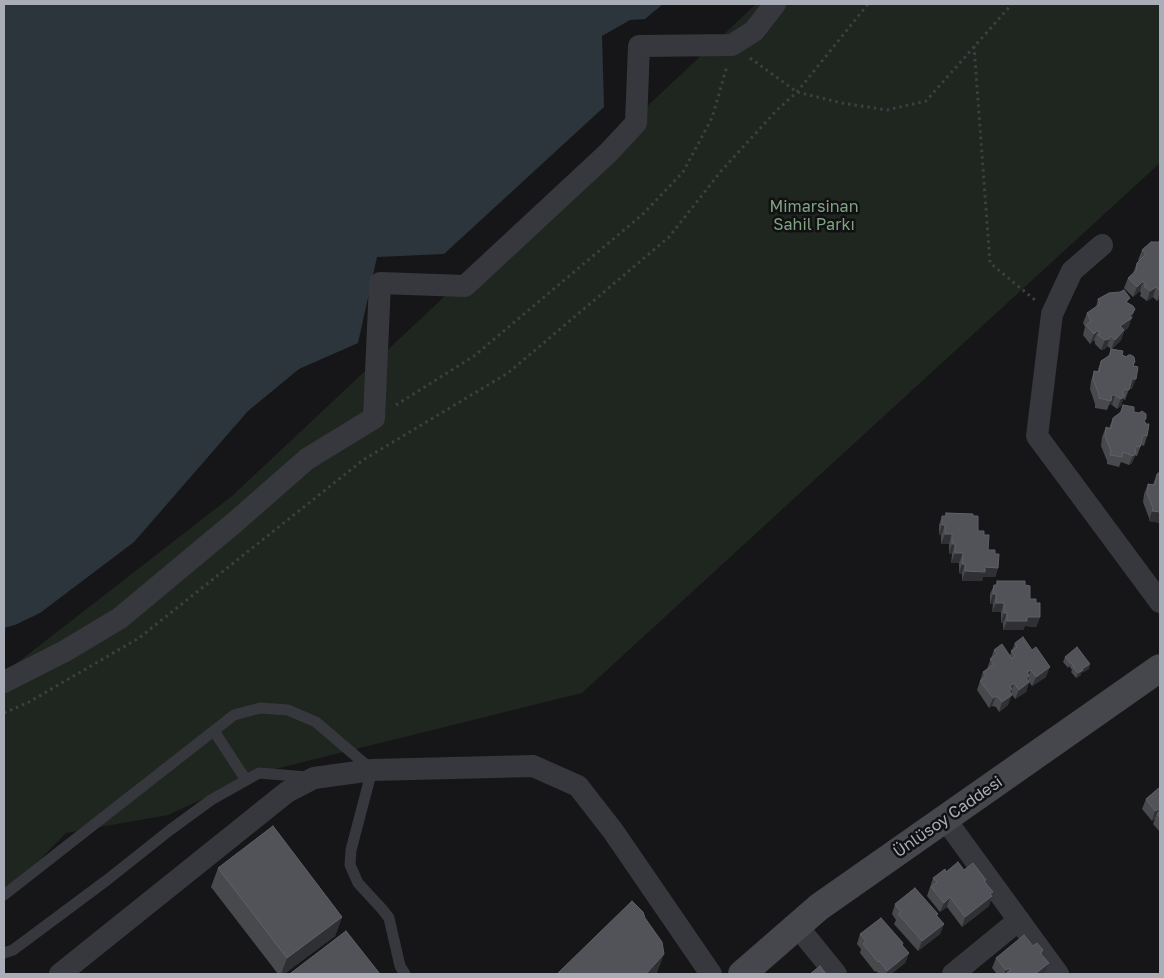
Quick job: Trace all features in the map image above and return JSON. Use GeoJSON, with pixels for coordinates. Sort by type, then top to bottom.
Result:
{"type":"FeatureCollection","features":[{"type":"Feature","properties":{"kind":"street"},"geometry":{"type":"LineString","coordinates":[[4,682],[65,651],[120,618],[307,459],[374,418],[380,283],[465,286],[608,153],[636,123],[639,46],[732,45],[754,31],[775,4]]}},
{"type":"Feature","properties":{"kind":"street"},"geometry":{"type":"LineString","coordinates":[[1102,245],[1072,271],[1052,314],[1037,436],[1160,602]]}},
{"type":"Feature","properties":{"kind":"street","name":"Ünlüsoy Caddesi"},"geometry":{"type":"LineString","coordinates":[[742,974],[819,907],[1160,668]]}},
{"type":"Feature","properties":{"kind":"street"},"geometry":{"type":"LineString","coordinates":[[60,974],[287,792],[314,778],[372,770],[533,766],[578,786],[613,831],[711,974]]}},
{"type":"Feature","properties":{"kind":"street"},"geometry":{"type":"LineString","coordinates":[[945,819],[1058,974]]}},
{"type":"Feature","properties":{"kind":"street"},"geometry":{"type":"LineString","coordinates":[[952,974],[1019,920]]}},
{"type":"Feature","properties":{"kind":"street"},"geometry":{"type":"LineString","coordinates":[[797,926],[836,974]]}},
{"type":"Feature","properties":{"kind":"lane"},"geometry":{"type":"LineString","coordinates":[[4,895],[234,715],[246,710],[273,708],[288,710],[316,722],[372,770],[351,850],[350,866],[358,883],[389,918],[400,966],[405,974]]}},
{"type":"Feature","properties":{"kind":"lane"},"geometry":{"type":"LineString","coordinates":[[214,731],[246,780]]}},
{"type":"Feature","properties":{"kind":"lane"},"geometry":{"type":"LineString","coordinates":[[4,953],[13,950],[211,800],[246,780],[259,773],[314,778]]}},
{"type":"Feature","properties":{"kind":"path"},"geometry":{"type":"LineString","coordinates":[[4,713],[29,702],[139,638],[363,460],[508,372],[669,237],[722,170],[776,111],[797,92],[868,4]]}},
{"type":"Feature","properties":{"kind":"path"},"geometry":{"type":"LineString","coordinates":[[374,418],[474,356],[644,214],[683,172],[712,118],[732,45],[797,92],[842,103],[887,110],[926,101],[1012,4]]}},
{"type":"Feature","properties":{"kind":"path"},"geometry":{"type":"LineString","coordinates":[[974,46],[990,264],[1052,314]]}},
{"type":"Feature","properties":{"kind":"green space","name":"Mimarsinan Sahil Parkı"},"geometry":{"type":"Polygon","coordinates":[[[756,4],[1160,4],[1160,163],[582,693],[259,773],[168,815],[66,833],[4,897],[4,673],[232,496],[756,4]]]}},
{"type":"Feature","properties":{"kind":"shaded area"},"geometry":{"type":"Polygon","coordinates":[[[4,4],[663,4],[645,19],[630,20],[602,36],[604,107],[444,254],[377,257],[358,343],[299,369],[248,411],[134,542],[40,613],[4,628],[4,4]]]}},
{"type":"Feature","properties":{"kind":"building"},"geometry":{"type":"Polygon","coordinates":[[[1151,242],[1160,242],[1160,291],[1156,287],[1150,291],[1144,286],[1146,285],[1143,281],[1137,287],[1128,278],[1136,271],[1137,263],[1146,254],[1142,250],[1151,242]]]}},
{"type":"Feature","properties":{"kind":"building"},"geometry":{"type":"Polygon","coordinates":[[[1124,290],[1130,298],[1126,302],[1135,309],[1132,314],[1129,314],[1132,318],[1120,326],[1124,330],[1115,340],[1111,336],[1105,340],[1098,335],[1100,333],[1098,330],[1094,334],[1086,325],[1091,321],[1087,313],[1100,304],[1098,299],[1109,293],[1124,290]]]}},
{"type":"Feature","properties":{"kind":"building"},"geometry":{"type":"Polygon","coordinates":[[[1111,349],[1123,351],[1122,355],[1127,357],[1131,355],[1134,357],[1134,367],[1138,367],[1136,379],[1132,379],[1129,390],[1125,389],[1123,392],[1124,396],[1121,399],[1112,395],[1111,401],[1099,398],[1093,379],[1094,371],[1099,372],[1101,361],[1110,355],[1111,349]]]}},
{"type":"Feature","properties":{"kind":"building"},"geometry":{"type":"Polygon","coordinates":[[[1123,405],[1134,407],[1134,412],[1139,413],[1142,411],[1146,414],[1146,419],[1144,420],[1146,424],[1149,424],[1147,436],[1143,435],[1140,447],[1137,446],[1135,449],[1136,453],[1133,456],[1123,452],[1122,457],[1110,455],[1111,451],[1105,436],[1106,427],[1111,429],[1113,418],[1121,412],[1123,405]]]}},
{"type":"Feature","properties":{"kind":"building"},"geometry":{"type":"Polygon","coordinates":[[[1160,472],[1160,512],[1152,511],[1153,508],[1147,493],[1148,484],[1155,485],[1157,474],[1160,472]]]}},
{"type":"Feature","properties":{"kind":"building"},"geometry":{"type":"Polygon","coordinates":[[[946,513],[973,514],[973,516],[978,516],[978,531],[984,531],[984,535],[989,535],[988,550],[995,550],[995,554],[999,554],[998,568],[985,567],[985,572],[965,571],[965,564],[962,564],[963,553],[955,553],[955,544],[952,544],[952,534],[945,534],[945,525],[942,525],[942,516],[946,516],[946,513]]]}},
{"type":"Feature","properties":{"kind":"building"},"geometry":{"type":"Polygon","coordinates":[[[997,581],[1025,581],[1025,585],[1030,586],[1030,599],[1036,599],[1036,603],[1040,603],[1040,617],[1027,617],[1027,621],[1007,621],[1007,613],[1004,613],[1004,603],[996,603],[996,594],[993,594],[994,585],[997,585],[997,581]]]}},
{"type":"Feature","properties":{"kind":"building"},"geometry":{"type":"Polygon","coordinates":[[[1023,637],[1032,650],[1036,647],[1050,667],[1036,677],[1031,670],[1027,672],[1029,676],[1026,678],[1029,682],[1019,690],[1014,683],[1010,686],[1012,689],[1009,691],[1012,695],[1002,702],[996,696],[993,698],[980,681],[986,676],[983,672],[994,664],[990,659],[997,654],[994,650],[1002,644],[1012,659],[1015,656],[1011,651],[1017,647],[1015,643],[1023,637]]]}},
{"type":"Feature","properties":{"kind":"building"},"geometry":{"type":"Polygon","coordinates":[[[1077,647],[1090,664],[1078,673],[1065,657],[1077,647]]]}},
{"type":"Feature","properties":{"kind":"building"},"geometry":{"type":"Polygon","coordinates":[[[1160,787],[1160,811],[1159,809],[1155,811],[1146,799],[1160,787]]]}},
{"type":"Feature","properties":{"kind":"building"},"geometry":{"type":"Polygon","coordinates":[[[273,826],[342,917],[287,958],[218,868],[273,826]]]}},
{"type":"Feature","properties":{"kind":"building"},"geometry":{"type":"Polygon","coordinates":[[[958,862],[964,870],[973,863],[993,892],[990,894],[992,896],[965,917],[950,897],[944,903],[931,887],[937,882],[933,878],[945,869],[946,872],[958,862]]]}},
{"type":"Feature","properties":{"kind":"building"},"geometry":{"type":"Polygon","coordinates":[[[915,888],[938,914],[936,915],[944,924],[922,941],[898,914],[901,912],[895,904],[915,888]]]}},
{"type":"Feature","properties":{"kind":"building"},"geometry":{"type":"Polygon","coordinates":[[[632,901],[643,912],[645,918],[662,942],[664,954],[646,974],[557,974],[632,901]]]}},
{"type":"Feature","properties":{"kind":"building"},"geometry":{"type":"Polygon","coordinates":[[[881,918],[903,943],[902,945],[909,953],[887,971],[863,944],[866,941],[860,934],[881,918]]]}},
{"type":"Feature","properties":{"kind":"building"},"geometry":{"type":"Polygon","coordinates":[[[346,931],[380,974],[291,973],[346,931]]]}},
{"type":"Feature","properties":{"kind":"building"},"geometry":{"type":"Polygon","coordinates":[[[1024,935],[1033,946],[1037,943],[1043,950],[1040,953],[1049,963],[1037,974],[1009,974],[1007,973],[1011,970],[1009,968],[1006,970],[996,958],[1024,935]]]}},
{"type":"Feature","properties":{"kind":"building"},"geometry":{"type":"Polygon","coordinates":[[[820,966],[826,974],[810,974],[820,966]]]}}]}
